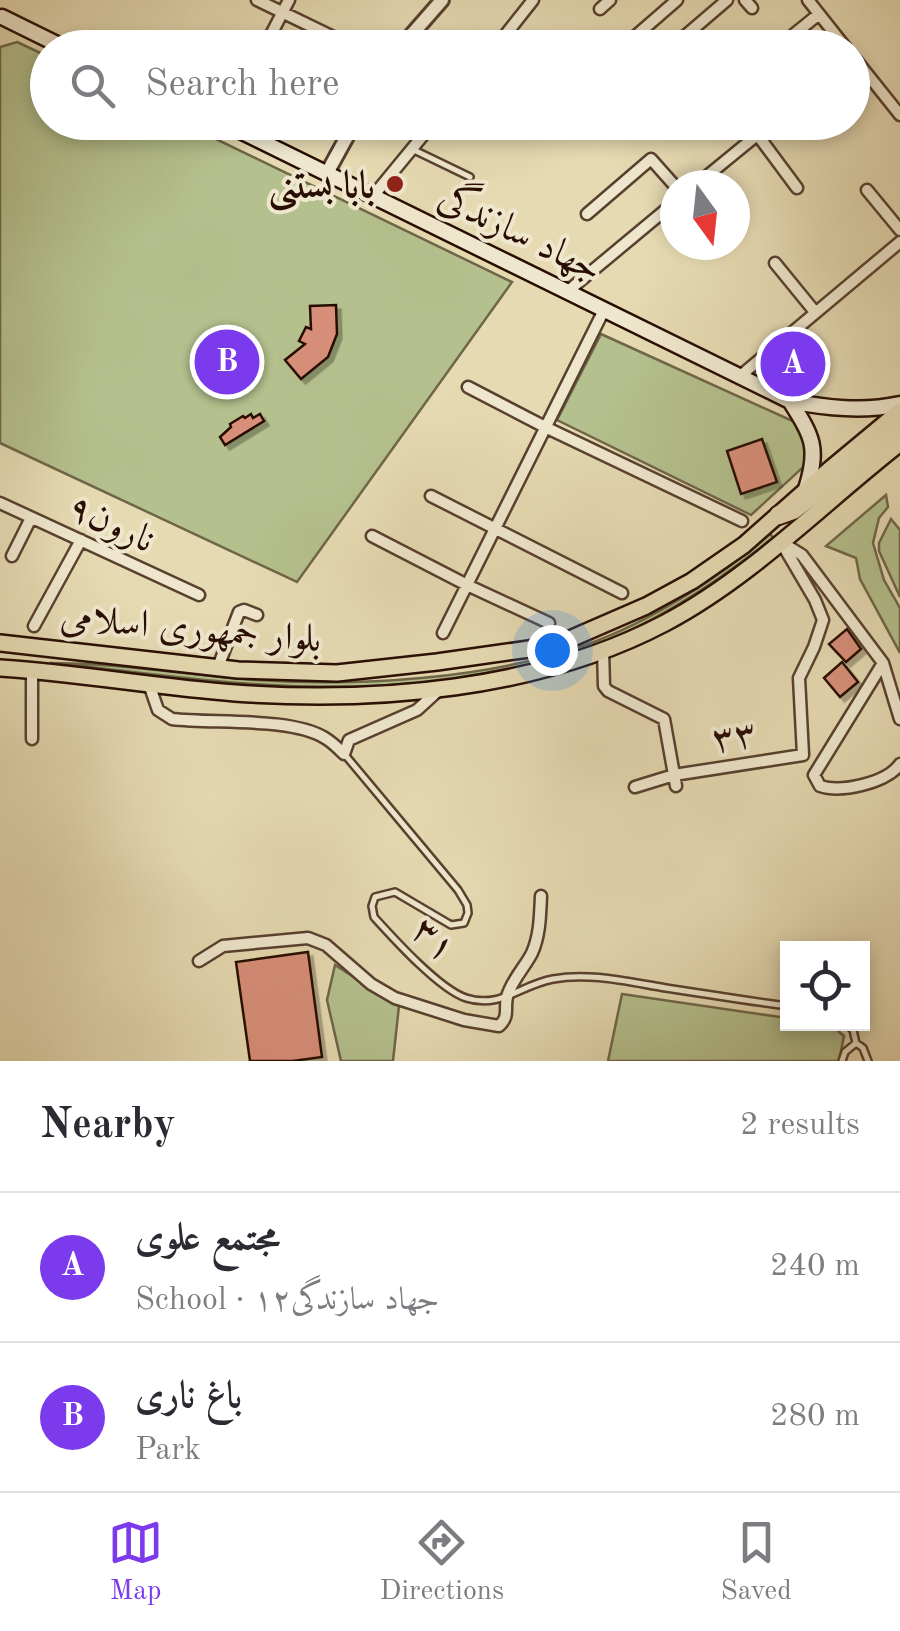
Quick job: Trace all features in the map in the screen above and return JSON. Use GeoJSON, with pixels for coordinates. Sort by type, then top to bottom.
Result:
{"type":"FeatureCollection","features":[{"type":"Feature","properties":{"kind":"highway"},"geometry":{"type":"LineString","coordinates":[[779,515],[793,510],[900,429]]}},
{"type":"Feature","properties":{"kind":"main road"},"geometry":{"type":"LineString","coordinates":[[1,13],[33,30]]}},
{"type":"Feature","properties":{"kind":"main road","name":"جهاد سازندگی"},"geometry":{"type":"LineString","coordinates":[[259,140],[790,401],[822,407],[900,408]]}},
{"type":"Feature","properties":{"kind":"main road"},"geometry":{"type":"LineString","coordinates":[[790,401],[804,422],[814,451],[806,490]]}},
{"type":"Feature","properties":{"kind":"main road","name":"بلوار جمهوری اسلامی"},"geometry":{"type":"LineString","coordinates":[[0,643],[218,668],[337,673],[437,662],[570,639],[642,608],[744,545],[900,408]]}},
{"type":"Feature","properties":{"kind":"main road","name":"بلوار جمهوری اسلامی"},"geometry":{"type":"LineString","coordinates":[[0,668],[236,693],[336,697],[440,688],[529,674],[603,650],[664,624],[698,603],[780,542],[900,443]]}},
{"type":"Feature","properties":{"kind":"main road"},"geometry":{"type":"LineString","coordinates":[[32,670],[34,646]]}},
{"type":"Feature","properties":{"kind":"street"},"geometry":{"type":"LineString","coordinates":[[258,0],[319,30]]}},
{"type":"Feature","properties":{"kind":"street"},"geometry":{"type":"LineString","coordinates":[[273,30],[289,0]]}},
{"type":"Feature","properties":{"kind":"street"},"geometry":{"type":"LineString","coordinates":[[416,30],[442,0]]}},
{"type":"Feature","properties":{"kind":"street"},"geometry":{"type":"LineString","coordinates":[[509,30],[533,0]]}},
{"type":"Feature","properties":{"kind":"street"},"geometry":{"type":"LineString","coordinates":[[600,8],[610,0]]}},
{"type":"Feature","properties":{"kind":"street"},"geometry":{"type":"LineString","coordinates":[[642,30],[677,0]]}},
{"type":"Feature","properties":{"kind":"street"},"geometry":{"type":"LineString","coordinates":[[692,30],[727,0]]}},
{"type":"Feature","properties":{"kind":"street"},"geometry":{"type":"LineString","coordinates":[[808,0],[832,30]]}},
{"type":"Feature","properties":{"kind":"street"},"geometry":{"type":"LineString","coordinates":[[800,30],[820,14]]}},
{"type":"Feature","properties":{"kind":"street"},"geometry":{"type":"LineString","coordinates":[[870,77],[900,114]]}},
{"type":"Feature","properties":{"kind":"street"},"geometry":{"type":"LineString","coordinates":[[328,173],[345,140]]}},
{"type":"Feature","properties":{"kind":"street"},"geometry":{"type":"LineString","coordinates":[[374,195],[419,140]]}},
{"type":"Feature","properties":{"kind":"street"},"geometry":{"type":"LineString","coordinates":[[715,170],[752,140]]}},
{"type":"Feature","properties":{"kind":"street"},"geometry":{"type":"LineString","coordinates":[[762,140],[798,188]]}},
{"type":"Feature","properties":{"kind":"street"},"geometry":{"type":"LineString","coordinates":[[587,214],[651,159],[661,170]]}},
{"type":"Feature","properties":{"kind":"street"},"geometry":{"type":"LineString","coordinates":[[866,190],[900,230]]}},
{"type":"Feature","properties":{"kind":"street"},"geometry":{"type":"LineString","coordinates":[[568,292],[660,215]]}},
{"type":"Feature","properties":{"kind":"street"},"geometry":{"type":"LineString","coordinates":[[739,377],[900,242]]}},
{"type":"Feature","properties":{"kind":"street"},"geometry":{"type":"LineString","coordinates":[[775,263],[815,312]]}},
{"type":"Feature","properties":{"kind":"street"},"geometry":{"type":"LineString","coordinates":[[444,634],[604,310]]}},
{"type":"Feature","properties":{"kind":"street"},"geometry":{"type":"LineString","coordinates":[[468,387],[742,520]]}},
{"type":"Feature","properties":{"kind":"street"},"geometry":{"type":"LineString","coordinates":[[430,496],[622,593]]}},
{"type":"Feature","properties":{"kind":"street","name":"نارون۹"},"geometry":{"type":"LineString","coordinates":[[0,503],[199,595]]}},
{"type":"Feature","properties":{"kind":"street"},"geometry":{"type":"LineString","coordinates":[[12,556],[31,518]]}},
{"type":"Feature","properties":{"kind":"street"},"geometry":{"type":"LineString","coordinates":[[372,536],[549,623]]}},
{"type":"Feature","properties":{"kind":"street"},"geometry":{"type":"LineString","coordinates":[[34,626],[80,540]]}},
{"type":"Feature","properties":{"kind":"street"},"geometry":{"type":"LineString","coordinates":[[780,542],[802,555],[884,664],[900,718]]}},
{"type":"Feature","properties":{"kind":"street","name":"۳۳"},"geometry":{"type":"LineString","coordinates":[[635,787],[804,755],[799,678],[823,620],[780,542]]}},
{"type":"Feature","properties":{"kind":"street"},"geometry":{"type":"LineString","coordinates":[[218,668],[239,612],[258,615]]}},
{"type":"Feature","properties":{"kind":"street"},"geometry":{"type":"LineString","coordinates":[[603,650],[604,686],[664,719],[675,780]]}},
{"type":"Feature","properties":{"kind":"street"},"geometry":{"type":"LineString","coordinates":[[884,664],[814,775],[820,786],[833,790],[884,779],[900,764]]}},
{"type":"Feature","properties":{"kind":"street"},"geometry":{"type":"LineString","coordinates":[[32,670],[32,740]]}},
{"type":"Feature","properties":{"kind":"street"},"geometry":{"type":"LineString","coordinates":[[149,684],[158,710],[172,719],[286,726],[325,737],[344,754],[350,740],[416,710],[440,688]]}},
{"type":"Feature","properties":{"kind":"street"},"geometry":{"type":"LineString","coordinates":[[199,961],[223,946],[308,938],[326,945],[371,984],[395,998],[464,1020],[499,1026],[507,1016],[506,998],[532,952],[540,928],[541,896]]}},
{"type":"Feature","properties":{"kind":"lane"},"geometry":{"type":"LineString","coordinates":[[412,149],[470,177]]}},
{"type":"Feature","properties":{"kind":"lane","name":"۳۱"},"geometry":{"type":"LineString","coordinates":[[344,754],[446,876],[467,904],[468,913],[464,923],[451,925],[394,892],[374,897],[374,917],[444,985],[464,997],[489,1001],[506,998],[526,986],[581,976],[780,1005]]}},
{"type":"Feature","properties":{"kind":"lane"},"geometry":{"type":"LineString","coordinates":[[853,1031],[856,1044],[863,1048],[868,1061]]}},
{"type":"Feature","properties":{"kind":"lane"},"geometry":{"type":"LineString","coordinates":[[842,1061],[845,1052],[856,1044]]}},
{"type":"Feature","properties":{"kind":"green space"},"geometry":{"type":"Polygon","coordinates":[[[17,42],[30,48],[30,140],[218,140],[512,282],[297,582],[0,443],[0,47],[17,42]]]}},
{"type":"Feature","properties":{"kind":"green space"},"geometry":{"type":"Polygon","coordinates":[[[601,334],[797,423],[811,460],[751,515],[557,420],[601,334]]]}},
{"type":"Feature","properties":{"kind":"green space"},"geometry":{"type":"Polygon","coordinates":[[[886,495],[888,507],[879,518],[873,543],[884,580],[900,608],[900,653],[860,579],[856,558],[826,546],[886,495]]]}},
{"type":"Feature","properties":{"kind":"green space"},"geometry":{"type":"Polygon","coordinates":[[[891,519],[900,530],[900,597],[879,551],[891,519]]]}},
{"type":"Feature","properties":{"kind":"green space"},"geometry":{"type":"Polygon","coordinates":[[[770,533],[773,538],[731,570],[639,626],[591,647],[510,670],[425,682],[338,687],[203,680],[50,663],[296,682],[381,681],[467,673],[549,656],[635,624],[707,582],[770,533]]]}},
{"type":"Feature","properties":{"kind":"green space"},"geometry":{"type":"Polygon","coordinates":[[[335,965],[399,1006],[393,1061],[341,1061],[327,1000],[335,965]]]}},
{"type":"Feature","properties":{"kind":"green space"},"geometry":{"type":"Polygon","coordinates":[[[622,994],[780,1017],[780,1031],[838,1031],[844,1036],[839,1061],[608,1061],[622,994]]]}},
{"type":"Feature","properties":{"kind":"building"},"geometry":{"type":"Polygon","coordinates":[[[336,305],[337,334],[328,357],[301,379],[285,360],[305,344],[299,341],[306,327],[311,329],[310,306],[336,305]]]}},
{"type":"Feature","properties":{"kind":"building"},"geometry":{"type":"Polygon","coordinates":[[[251,414],[253,418],[260,414],[264,421],[225,445],[220,437],[230,424],[251,414]]]}},
{"type":"Feature","properties":{"kind":"building"},"geometry":{"type":"Polygon","coordinates":[[[762,439],[777,482],[741,494],[727,451],[762,439]]]}},
{"type":"Feature","properties":{"kind":"building"},"geometry":{"type":"Polygon","coordinates":[[[847,629],[861,649],[846,662],[829,644],[847,629]]]}},
{"type":"Feature","properties":{"kind":"building"},"geometry":{"type":"Polygon","coordinates":[[[842,662],[858,682],[840,697],[824,678],[842,662]]]}},
{"type":"Feature","properties":{"kind":"building"},"geometry":{"type":"Polygon","coordinates":[[[308,952],[322,1057],[250,1061],[236,962],[308,952]]]}},
{"type":"Feature","properties":{"kind":"place","name":"بابا بستنی"},"geometry":{"type":"Point","coordinates":[395,184]}},
{"type":"Feature","properties":{"kind":"place","name":"باغ ناری"},"geometry":{"type":"Point","coordinates":[227,362]}},
{"type":"Feature","properties":{"kind":"place","name":"مجتمع علوی"},"geometry":{"type":"Point","coordinates":[793,364]}}]}
